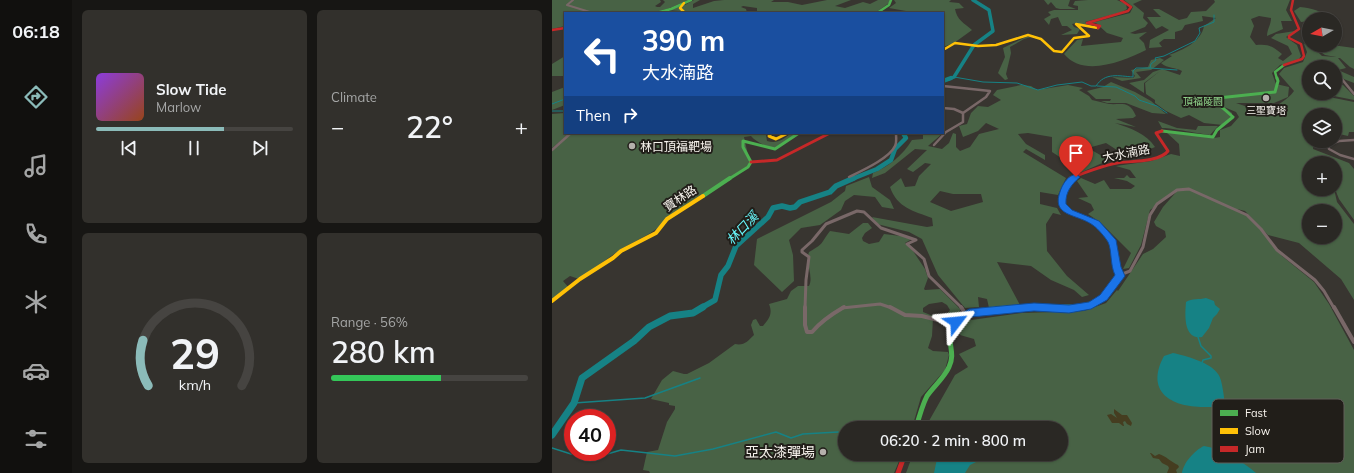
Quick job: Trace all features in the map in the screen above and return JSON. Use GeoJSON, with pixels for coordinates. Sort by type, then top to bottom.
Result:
{"type":"FeatureCollection","features":[{"type":"Feature","properties":{"kind":"street"},"geometry":{"type":"LineString","coordinates":[[573,0],[567,5],[590,12]]}},
{"type":"Feature","properties":{"kind":"street"},"geometry":{"type":"LineString","coordinates":[[660,12],[671,9],[690,0]]}},
{"type":"Feature","properties":{"kind":"street"},"geometry":{"type":"LineString","coordinates":[[684,12],[681,9],[681,6],[690,0]]}},
{"type":"Feature","properties":{"kind":"street"},"geometry":{"type":"LineString","coordinates":[[878,12],[889,5],[892,0]]}},
{"type":"Feature","properties":{"kind":"street"},"geometry":{"type":"LineString","coordinates":[[944,49],[955,43],[978,46],[998,44],[1028,35],[1040,39],[1054,51],[1062,52],[1074,38],[1089,36],[1076,24],[1098,29],[1100,26],[1088,23],[1128,11],[1131,7],[1121,0]]}},
{"type":"Feature","properties":{"kind":"street","name":"大水湳路"},"geometry":{"type":"LineString","coordinates":[[1120,276],[1115,262],[1114,246],[1106,234],[1096,223],[1069,212],[1062,205],[1069,181],[1111,164],[1144,160],[1166,155],[1168,151],[1156,133],[1159,131],[1213,137],[1216,130],[1233,117],[1216,102],[1218,98],[1262,95],[1274,92],[1278,81],[1275,72],[1284,65],[1302,59],[1304,56],[1304,48],[1301,44],[1289,38],[1289,36],[1299,29],[1291,10],[1293,0]]}},
{"type":"Feature","properties":{"kind":"street"},"geometry":{"type":"LineString","coordinates":[[552,30],[564,28]]}},
{"type":"Feature","properties":{"kind":"street"},"geometry":{"type":"LineString","coordinates":[[1342,79],[1354,94]]}},
{"type":"Feature","properties":{"kind":"street"},"geometry":{"type":"LineString","coordinates":[[944,86],[990,91],[986,97],[963,113]]}},
{"type":"Feature","properties":{"kind":"street"},"geometry":{"type":"LineString","coordinates":[[944,108],[954,109],[963,113]]}},
{"type":"Feature","properties":{"kind":"street"},"geometry":{"type":"LineString","coordinates":[[934,145],[946,132],[963,122],[963,113]]}},
{"type":"Feature","properties":{"kind":"street"},"geometry":{"type":"LineString","coordinates":[[552,150],[570,134]]}},
{"type":"Feature","properties":{"kind":"street"},"geometry":{"type":"LineString","coordinates":[[771,134],[768,136],[775,140],[780,139],[787,134]]}},
{"type":"Feature","properties":{"kind":"street"},"geometry":{"type":"LineString","coordinates":[[797,134],[775,150],[749,141],[743,141],[743,147],[751,162],[777,160],[828,134]]}},
{"type":"Feature","properties":{"kind":"street"},"geometry":{"type":"LineString","coordinates":[[849,177],[870,166],[890,152],[895,146],[896,134]]}},
{"type":"Feature","properties":{"kind":"street"},"geometry":{"type":"LineString","coordinates":[[1354,140],[1339,141],[1328,145],[1329,149],[1340,155],[1354,159]]}},
{"type":"Feature","properties":{"kind":"street","name":"寶林路"},"geometry":{"type":"LineString","coordinates":[[552,301],[576,282],[613,258],[621,250],[656,232],[667,219],[748,167],[751,162]]}},
{"type":"Feature","properties":{"kind":"street"},"geometry":{"type":"LineString","coordinates":[[918,421],[925,401],[951,365],[952,357],[949,334],[952,326],[966,314],[1034,307],[1064,309],[1091,305],[1104,298],[1120,276],[1130,271],[1143,247],[1150,215],[1157,204],[1176,190],[1189,189],[1196,191],[1247,215],[1261,229],[1277,250],[1315,280],[1324,291],[1354,342]]}},
{"type":"Feature","properties":{"kind":"street"},"geometry":{"type":"LineString","coordinates":[[952,326],[933,319],[905,315],[880,304],[845,307],[835,312],[819,324],[812,332],[807,332],[805,325],[806,280],[809,257],[802,252],[802,250],[812,242],[826,224],[850,213],[857,211],[864,212],[881,228],[916,240],[907,244],[924,259],[929,276],[959,304],[966,314]]}},
{"type":"Feature","properties":{"kind":"street"},"geometry":{"type":"LineString","coordinates":[[898,473],[902,461]]}},
{"type":"Feature","properties":{"kind":"green space"},"geometry":{"type":"Polygon","coordinates":[[[552,0],[660,0],[661,2],[655,6],[660,7],[665,2],[663,0],[688,0],[670,8],[655,12],[564,12],[564,26],[552,29],[552,0]]]}},
{"type":"Feature","properties":{"kind":"green space"},"geometry":{"type":"Polygon","coordinates":[[[694,0],[700,0],[693,4],[693,8],[714,1],[724,0],[774,0],[771,2],[788,2],[802,5],[827,0],[851,0],[835,6],[845,8],[863,2],[870,4],[878,0],[891,0],[876,12],[757,12],[757,8],[743,6],[741,7],[746,9],[747,12],[680,12],[667,10],[685,5],[694,0]]]}},
{"type":"Feature","properties":{"kind":"green space"},"geometry":{"type":"Polygon","coordinates":[[[894,0],[951,0],[949,2],[959,3],[964,8],[955,9],[957,16],[972,30],[954,43],[944,47],[944,12],[904,12],[906,11],[889,8],[896,3],[894,0]]]}},
{"type":"Feature","properties":{"kind":"green space"},"geometry":{"type":"Polygon","coordinates":[[[1044,0],[1070,0],[1068,6],[1076,9],[1056,8],[1051,2],[1048,5],[1044,0]]]}},
{"type":"Feature","properties":{"kind":"green space"},"geometry":{"type":"Polygon","coordinates":[[[1117,0],[1126,4],[1127,9],[1122,12],[1085,22],[1096,28],[1076,23],[1072,24],[1074,27],[1080,29],[1077,34],[1061,35],[1072,30],[1067,26],[1062,26],[1058,17],[1051,19],[1049,25],[1044,19],[1051,15],[1048,12],[1054,10],[1078,10],[1078,6],[1073,5],[1075,1],[1117,0]]]}},
{"type":"Feature","properties":{"kind":"green space"},"geometry":{"type":"Polygon","coordinates":[[[1124,0],[1142,0],[1133,4],[1144,13],[1143,18],[1148,23],[1145,27],[1130,33],[1135,34],[1147,32],[1139,38],[1144,43],[1146,50],[1126,59],[1104,65],[1093,66],[1082,65],[1072,61],[1064,54],[1077,40],[1083,39],[1081,46],[1121,42],[1123,38],[1107,33],[1096,23],[1091,23],[1130,13],[1133,7],[1124,0]]]}},
{"type":"Feature","properties":{"kind":"green space","name":"頂福陵園"},"geometry":{"type":"Polygon","coordinates":[[[1214,0],[1290,0],[1286,10],[1292,21],[1281,21],[1283,29],[1267,36],[1271,18],[1259,16],[1251,19],[1254,26],[1250,37],[1256,45],[1267,45],[1273,47],[1282,54],[1278,58],[1283,61],[1292,54],[1288,46],[1271,38],[1276,34],[1295,31],[1286,37],[1297,45],[1301,56],[1299,59],[1280,65],[1272,73],[1276,84],[1289,87],[1288,97],[1294,91],[1279,74],[1284,68],[1302,62],[1302,100],[1342,100],[1354,102],[1354,132],[1349,132],[1348,136],[1342,135],[1342,108],[1302,108],[1302,148],[1313,148],[1331,156],[1302,156],[1302,196],[1336,196],[1339,204],[1302,204],[1302,244],[1342,244],[1342,208],[1354,224],[1354,300],[1341,279],[1299,243],[1268,235],[1245,211],[1237,209],[1244,213],[1265,234],[1282,256],[1314,282],[1329,304],[1354,350],[1354,473],[906,473],[910,461],[1068,461],[1068,421],[929,421],[955,375],[968,367],[959,354],[976,346],[974,339],[960,335],[964,321],[1022,313],[1084,311],[1106,303],[1117,290],[1118,291],[1143,254],[1153,249],[1166,237],[1165,231],[1156,226],[1154,222],[1163,207],[1178,190],[1150,210],[1141,245],[1129,268],[1123,269],[1131,253],[1101,223],[1088,214],[1094,210],[1091,204],[1078,198],[1088,197],[1077,181],[1081,178],[1095,184],[1104,180],[1110,189],[1131,189],[1135,186],[1127,181],[1114,178],[1124,178],[1127,175],[1130,178],[1136,178],[1130,170],[1116,166],[1151,161],[1171,154],[1180,156],[1179,144],[1166,132],[1214,138],[1220,137],[1220,130],[1231,126],[1239,117],[1236,112],[1224,107],[1232,113],[1232,116],[1223,125],[1204,123],[1189,115],[1181,118],[1166,111],[1155,103],[1155,100],[1146,94],[1145,83],[1160,71],[1144,83],[1144,93],[1129,83],[1144,80],[1153,72],[1162,69],[1180,75],[1182,71],[1161,63],[1172,56],[1169,55],[1191,45],[1199,37],[1204,26],[1216,18],[1202,16],[1203,21],[1185,25],[1182,30],[1175,32],[1175,39],[1164,39],[1159,43],[1162,47],[1149,48],[1150,40],[1169,30],[1162,26],[1156,29],[1147,17],[1161,17],[1153,9],[1159,9],[1179,20],[1187,18],[1191,12],[1206,11],[1215,2],[1214,0]],[[1288,97],[1274,103],[1236,103],[1268,114],[1288,97]]]}},
{"type":"Feature","properties":{"kind":"green space"},"geometry":{"type":"Polygon","coordinates":[[[1300,7],[1320,12],[1302,12],[1301,22],[1294,11],[1300,7]]]}},
{"type":"Feature","properties":{"kind":"green space"},"geometry":{"type":"Polygon","coordinates":[[[1026,37],[1031,37],[1024,39],[1010,47],[1011,53],[1006,74],[1008,79],[1005,80],[998,73],[1005,57],[1003,48],[1026,37]]]}},
{"type":"Feature","properties":{"kind":"green space"},"geometry":{"type":"Polygon","coordinates":[[[1342,46],[1354,48],[1354,69],[1338,58],[1340,60],[1304,60],[1307,52],[1318,52],[1322,56],[1336,57],[1325,55],[1321,52],[1342,52],[1342,46]]]}},
{"type":"Feature","properties":{"kind":"green space"},"geometry":{"type":"Polygon","coordinates":[[[564,57],[564,76],[552,76],[552,64],[564,57]]]}},
{"type":"Feature","properties":{"kind":"green space"},"geometry":{"type":"Polygon","coordinates":[[[1160,58],[1164,60],[1151,70],[1136,72],[1141,78],[1122,81],[1112,77],[1133,78],[1135,76],[1131,70],[1148,67],[1151,60],[1160,58]]]}},
{"type":"Feature","properties":{"kind":"green space"},"geometry":{"type":"Polygon","coordinates":[[[1342,63],[1346,68],[1342,69],[1342,63]]]}},
{"type":"Feature","properties":{"kind":"green space"},"geometry":{"type":"Polygon","coordinates":[[[1342,72],[1354,77],[1354,83],[1342,78],[1342,72]]]}},
{"type":"Feature","properties":{"kind":"green space"},"geometry":{"type":"Polygon","coordinates":[[[1111,82],[1135,92],[1151,101],[1166,114],[1152,113],[1126,103],[1107,103],[1101,101],[1110,101],[1111,99],[1096,99],[1087,91],[1103,87],[1111,82]]]}},
{"type":"Feature","properties":{"kind":"green space"},"geometry":{"type":"Polygon","coordinates":[[[1021,85],[1031,86],[1037,90],[1068,85],[1083,88],[1079,90],[1089,96],[1092,100],[1109,104],[1128,105],[1136,116],[1133,118],[1116,119],[1136,127],[1115,123],[1143,135],[1152,142],[1155,147],[1148,150],[1120,152],[1106,143],[1088,148],[1109,160],[1082,172],[1077,172],[1080,162],[1069,163],[1052,152],[1052,137],[1028,133],[1018,134],[1026,144],[1045,155],[1045,160],[1026,149],[1023,152],[1066,178],[1058,195],[1040,192],[1040,204],[1057,208],[1061,215],[1053,213],[1046,224],[1047,251],[1067,276],[1089,295],[1082,297],[1074,290],[1051,280],[1031,266],[997,262],[1020,305],[989,308],[987,299],[978,297],[979,307],[965,308],[938,275],[922,239],[909,232],[877,224],[872,217],[927,227],[933,226],[932,218],[907,208],[897,200],[890,187],[901,178],[905,187],[915,186],[919,176],[931,164],[925,163],[913,172],[907,169],[927,150],[915,149],[885,173],[872,178],[873,173],[895,160],[912,140],[923,139],[923,134],[942,134],[928,146],[942,149],[949,143],[953,133],[956,134],[956,147],[960,151],[970,147],[979,134],[999,129],[986,123],[978,131],[963,137],[959,126],[967,124],[971,113],[978,106],[988,107],[1001,100],[993,95],[997,90],[1021,85]],[[940,191],[930,202],[951,211],[983,202],[981,194],[953,194],[940,191]]]}},
{"type":"Feature","properties":{"kind":"green space"},"geometry":{"type":"Polygon","coordinates":[[[1342,85],[1354,96],[1354,100],[1342,98],[1342,85]]]}},
{"type":"Feature","properties":{"kind":"green space"},"geometry":{"type":"Polygon","coordinates":[[[564,87],[564,105],[552,110],[552,92],[564,87]]]}},
{"type":"Feature","properties":{"kind":"green space"},"geometry":{"type":"Polygon","coordinates":[[[564,113],[564,134],[569,134],[552,148],[552,114],[564,113]]]}},
{"type":"Feature","properties":{"kind":"green space"},"geometry":{"type":"Polygon","coordinates":[[[1158,121],[1177,128],[1196,130],[1198,126],[1218,126],[1210,135],[1162,128],[1158,121]]]}},
{"type":"Feature","properties":{"kind":"green space"},"geometry":{"type":"Polygon","coordinates":[[[571,134],[767,134],[767,141],[777,142],[790,134],[796,134],[784,144],[775,148],[756,141],[751,136],[744,137],[750,164],[649,234],[621,249],[579,279],[570,276],[563,281],[569,288],[552,303],[552,150],[571,134]]]}},
{"type":"Feature","properties":{"kind":"green space"},"geometry":{"type":"Polygon","coordinates":[[[1342,160],[1349,163],[1354,169],[1354,220],[1338,196],[1342,196],[1342,160]]]}},
{"type":"Feature","properties":{"kind":"green space"},"geometry":{"type":"Polygon","coordinates":[[[869,177],[872,187],[890,200],[894,209],[882,207],[875,197],[854,195],[845,201],[841,210],[820,225],[801,228],[789,240],[793,255],[794,281],[782,292],[754,265],[757,239],[831,202],[845,191],[846,186],[869,177]]]}},
{"type":"Feature","properties":{"kind":"green space"},"geometry":{"type":"Polygon","coordinates":[[[863,223],[868,223],[872,228],[865,233],[862,238],[863,241],[869,244],[879,242],[884,234],[909,237],[912,239],[905,243],[913,251],[925,269],[928,278],[924,289],[940,289],[960,309],[959,316],[957,318],[948,323],[941,324],[940,319],[945,317],[950,310],[947,305],[942,302],[929,304],[923,308],[923,312],[933,316],[932,336],[928,348],[933,351],[948,352],[949,355],[945,370],[921,397],[914,421],[838,421],[838,461],[899,461],[894,473],[650,473],[649,471],[643,470],[647,452],[658,450],[667,422],[675,409],[675,406],[669,405],[669,403],[651,399],[662,380],[673,371],[687,374],[709,363],[735,344],[743,344],[748,341],[754,335],[751,325],[753,320],[756,319],[760,326],[763,326],[769,319],[771,311],[769,304],[787,299],[791,291],[798,286],[809,286],[811,278],[808,261],[809,252],[822,243],[830,231],[849,234],[863,223]]]}},
{"type":"Feature","properties":{"kind":"sand"},"geometry":{"type":"Polygon","coordinates":[[[1114,409],[1122,415],[1127,415],[1132,423],[1131,426],[1125,421],[1123,422],[1124,426],[1119,423],[1112,423],[1107,415],[1111,414],[1117,418],[1114,413],[1114,409]]]}},
{"type":"Feature","properties":{"kind":"sand"},"geometry":{"type":"Polygon","coordinates":[[[1150,453],[1155,456],[1159,454],[1162,455],[1178,465],[1179,467],[1176,470],[1177,473],[1167,473],[1169,468],[1168,466],[1162,463],[1159,459],[1153,458],[1150,453]]]}},
{"type":"Feature","properties":{"kind":"water"},"geometry":{"type":"Polygon","coordinates":[[[1206,298],[1214,301],[1215,305],[1220,309],[1202,337],[1196,337],[1191,334],[1186,325],[1186,302],[1206,298]]]}},
{"type":"Feature","properties":{"kind":"water"},"geometry":{"type":"Polygon","coordinates":[[[1173,353],[1197,360],[1209,366],[1221,379],[1224,399],[1212,399],[1212,407],[1192,406],[1171,400],[1164,395],[1159,388],[1157,379],[1159,368],[1164,356],[1173,353]]]}},
{"type":"Feature","properties":{"kind":"water"},"geometry":{"type":"Polygon","coordinates":[[[1204,446],[1212,448],[1212,463],[1243,463],[1256,473],[1182,473],[1190,457],[1204,446]]]}},
{"type":"Feature","properties":{"kind":"water"},"geometry":{"type":"Polygon","coordinates":[[[937,461],[978,461],[970,465],[965,473],[934,473],[937,461]]]}},
{"type":"Feature","properties":{"kind":"waterway","name":"林口溪"},"geometry":{"type":"LineString","coordinates":[[949,79],[954,77],[974,45],[993,31],[989,10],[973,0]]}},
{"type":"Feature","properties":{"kind":"waterway"},"geometry":{"type":"LineString","coordinates":[[1150,68],[1151,64],[1156,60],[1155,58],[1164,56],[1195,41],[1200,33],[1199,28],[1214,22],[1214,15]]}},
{"type":"Feature","properties":{"kind":"waterway"},"geometry":{"type":"LineString","coordinates":[[954,77],[983,82],[1017,83],[1038,90],[1057,85],[1082,82],[1091,86],[1096,86],[1108,77],[1133,77],[1133,71],[1136,68],[1150,68]]}},
{"type":"Feature","properties":{"kind":"waterway"},"geometry":{"type":"LineString","coordinates":[[1150,68],[1177,70]]}},
{"type":"Feature","properties":{"kind":"waterway","name":"林口溪"},"geometry":{"type":"LineString","coordinates":[[944,81],[951,78]]}},
{"type":"Feature","properties":{"kind":"waterway"},"geometry":{"type":"LineString","coordinates":[[1097,86],[1116,87],[1135,96],[1139,100],[1157,106],[1167,113]]}},
{"type":"Feature","properties":{"kind":"waterway"},"geometry":{"type":"LineString","coordinates":[[552,104],[564,99]]}},
{"type":"Feature","properties":{"kind":"waterway"},"geometry":{"type":"LineString","coordinates":[[552,111],[564,111]]}},
{"type":"Feature","properties":{"kind":"waterway","name":"林口溪"},"geometry":{"type":"LineString","coordinates":[[852,179],[877,169],[891,160],[895,149],[906,138],[904,134]]}},
{"type":"Feature","properties":{"kind":"waterway","name":"林口溪"},"geometry":{"type":"LineString","coordinates":[[701,308],[715,300],[721,275],[728,266],[736,246],[768,217],[773,208],[782,206],[790,208],[795,207],[800,202],[830,192],[836,186],[854,178]]}},
{"type":"Feature","properties":{"kind":"waterway","name":"林口溪"},"geometry":{"type":"LineString","coordinates":[[552,435],[574,403],[582,378],[634,341],[649,327],[670,316],[693,313],[703,307]]}},
{"type":"Feature","properties":{"kind":"waterway"},"geometry":{"type":"LineString","coordinates":[[1198,337],[1201,346],[1211,356],[1211,358],[1203,360],[1202,363]]}},
{"type":"Feature","properties":{"kind":"waterway"},"geometry":{"type":"LineString","coordinates":[[574,403],[645,398],[700,378]]}},
{"type":"Feature","properties":{"kind":"waterway"},"geometry":{"type":"LineString","coordinates":[[552,448],[571,454],[597,457],[621,450],[675,456],[713,449],[776,432],[791,438],[803,434],[838,432]]}},
{"type":"Feature","properties":{"kind":"traffic: fast"},"geometry":{"type":"LineString","coordinates":[[660,12],[671,9],[691,0]]}},
{"type":"Feature","properties":{"kind":"traffic: fast"},"geometry":{"type":"LineString","coordinates":[[878,12],[889,5],[891,0]]}},
{"type":"Feature","properties":{"kind":"traffic: fast"},"geometry":{"type":"LineString","coordinates":[[1162,131],[1213,137],[1217,130],[1233,117],[1216,102],[1216,100],[1218,98],[1275,92],[1278,81],[1275,72],[1284,65]]}},
{"type":"Feature","properties":{"kind":"traffic: fast"},"geometry":{"type":"LineString","coordinates":[[751,162],[743,147],[743,141],[775,149],[798,134]]}},
{"type":"Feature","properties":{"kind":"traffic: fast"},"geometry":{"type":"LineString","coordinates":[[703,196],[748,167],[751,162]]}},
{"type":"Feature","properties":{"kind":"traffic: fast"},"geometry":{"type":"LineString","coordinates":[[918,421],[922,407],[928,396],[950,366],[952,359],[950,332],[952,326],[958,320],[969,313],[1027,307],[1074,308],[1096,302]]}},
{"type":"Feature","properties":{"kind":"traffic: slow"},"geometry":{"type":"LineString","coordinates":[[684,3],[680,8],[684,12]]}},
{"type":"Feature","properties":{"kind":"traffic: slow"},"geometry":{"type":"LineString","coordinates":[[944,49],[955,43],[978,46],[996,45],[1028,35],[1041,39],[1054,51],[1062,52],[1074,38],[1089,36],[1076,24],[1098,28]]}},
{"type":"Feature","properties":{"kind":"traffic: slow"},"geometry":{"type":"LineString","coordinates":[[771,134],[769,136],[776,139],[786,134]]}},
{"type":"Feature","properties":{"kind":"traffic: slow"},"geometry":{"type":"LineString","coordinates":[[552,301],[580,279],[613,258],[621,251],[656,233],[667,219],[703,196]]}},
{"type":"Feature","properties":{"kind":"traffic: jam"},"geometry":{"type":"LineString","coordinates":[[1098,28],[1100,26],[1087,23],[1128,11],[1131,7],[1121,0]]}},
{"type":"Feature","properties":{"kind":"traffic: jam"},"geometry":{"type":"LineString","coordinates":[[1284,65],[1302,59],[1304,56],[1301,44],[1289,38],[1289,36],[1299,29],[1291,10],[1293,0]]}},
{"type":"Feature","properties":{"kind":"traffic: jam"},"geometry":{"type":"LineString","coordinates":[[552,30],[564,28]]}},
{"type":"Feature","properties":{"kind":"traffic: jam"},"geometry":{"type":"LineString","coordinates":[[1096,302],[1104,298],[1120,275],[1116,267],[1113,242],[1096,223],[1069,212],[1065,208],[1062,201],[1065,189],[1071,178],[1116,163],[1144,160],[1165,155],[1168,151],[1156,133],[1162,131]]}},
{"type":"Feature","properties":{"kind":"traffic: jam"},"geometry":{"type":"LineString","coordinates":[[751,162],[777,160],[828,134]]}},
{"type":"Feature","properties":{"kind":"traffic: jam"},"geometry":{"type":"LineString","coordinates":[[898,473],[902,461]]}},
{"type":"Feature","properties":{"kind":"place","name":"三聖寶塔"},"geometry":{"type":"Point","coordinates":[1266,98]}},
{"type":"Feature","properties":{"kind":"place","name":"林口頂福靶場"},"geometry":{"type":"Point","coordinates":[632,146]}},
{"type":"Feature","properties":{"kind":"place","name":"亞太漆彈場"},"geometry":{"type":"Point","coordinates":[823,452]}},
{"type":"Feature","properties":{"kind":"route"},"geometry":{"type":"LineString","coordinates":[[956,322],[969,313],[1034,307],[1069,309],[1091,305],[1104,298],[1120,276],[1116,267],[1114,246],[1113,242],[1096,223],[1069,212],[1062,205],[1065,189],[1071,178],[1076,177]]}}]}
